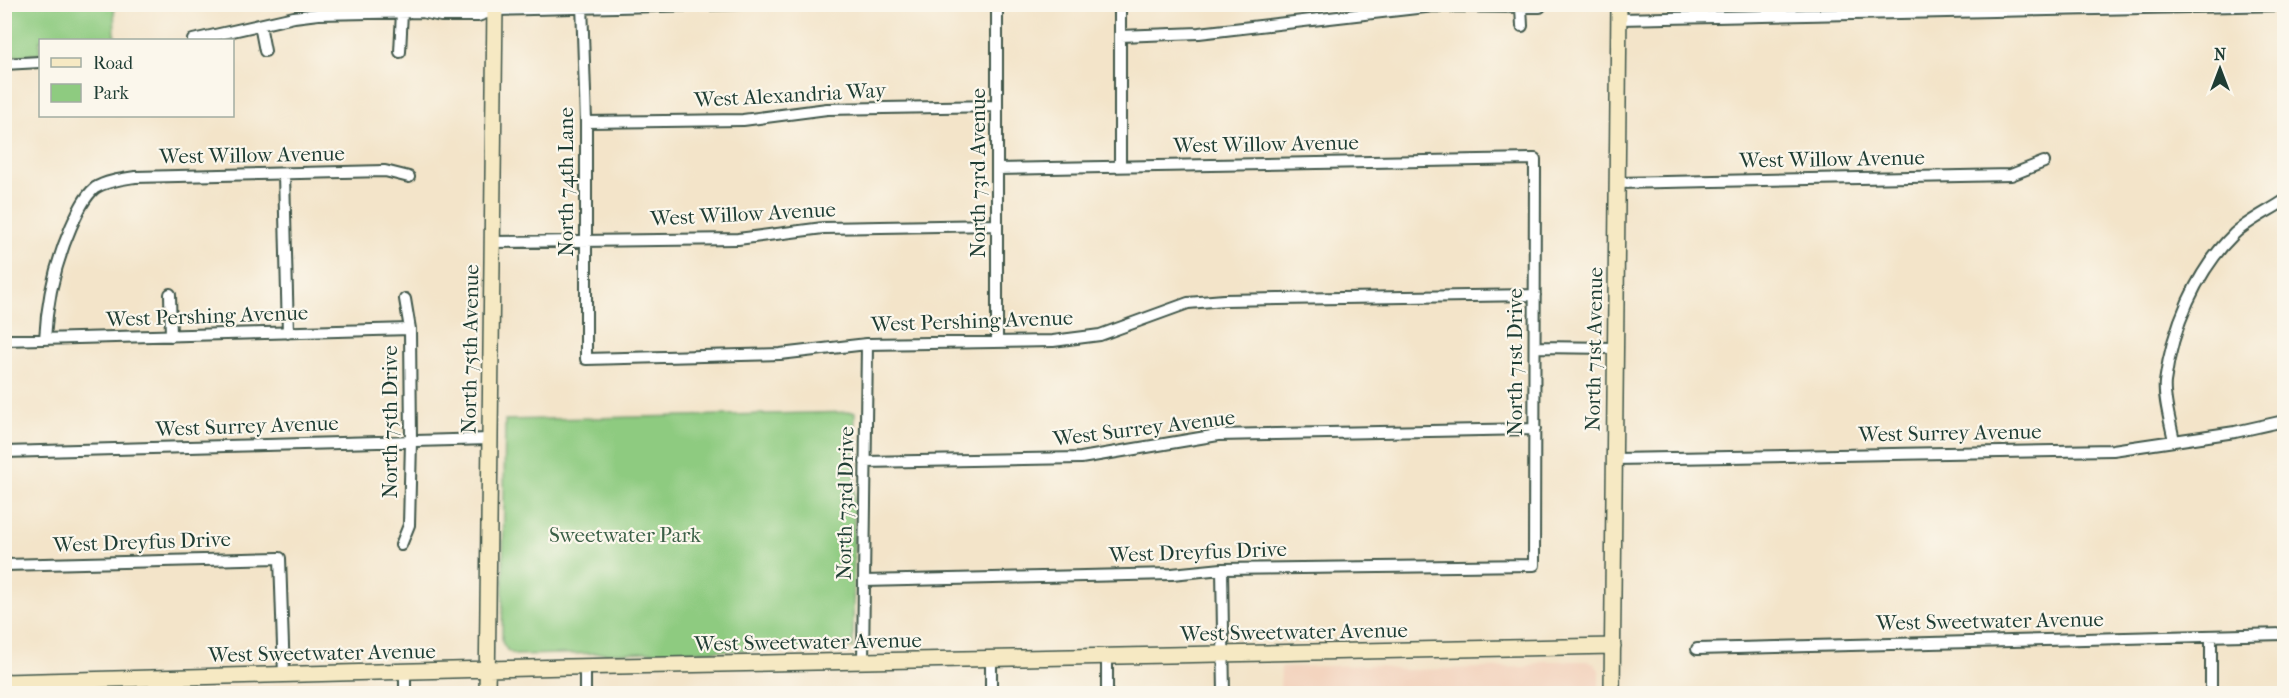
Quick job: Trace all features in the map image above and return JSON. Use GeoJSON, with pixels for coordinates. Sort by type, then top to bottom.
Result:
{"type":"FeatureCollection","features":[{"type":"Feature","properties":{"kind":"street"},"geometry":{"type":"LineString","coordinates":[[197,39],[318,14],[406,10],[441,16],[478,16],[495,7],[742,4]]}},
{"type":"Feature","properties":{"kind":"street","name":"North 73rd Avenue"},"geometry":{"type":"LineString","coordinates":[[997,4],[997,342]]}},
{"type":"Feature","properties":{"kind":"street"},"geometry":{"type":"LineString","coordinates":[[1120,4],[1120,166]]}},
{"type":"Feature","properties":{"kind":"street"},"geometry":{"type":"LineString","coordinates":[[1619,12],[2284,5]]}},
{"type":"Feature","properties":{"kind":"street","name":"North 74th Lane"},"geometry":{"type":"LineString","coordinates":[[582,6],[586,122],[586,359]]}},
{"type":"Feature","properties":{"kind":"street"},"geometry":{"type":"LineString","coordinates":[[1120,36],[1199,33],[1434,6],[1540,6]]}},
{"type":"Feature","properties":{"kind":"street","name":"North 75th Avenue"},"geometry":{"type":"LineString","coordinates":[[487,693],[495,7]]}},
{"type":"Feature","properties":{"kind":"street"},"geometry":{"type":"LineString","coordinates":[[1521,7],[1522,26]]}},
{"type":"Feature","properties":{"kind":"street"},"geometry":{"type":"LineString","coordinates":[[400,52],[406,10]]}},
{"type":"Feature","properties":{"kind":"street","name":"North 71st Avenue"},"geometry":{"type":"LineString","coordinates":[[1612,693],[1619,12]]}},
{"type":"Feature","properties":{"kind":"street"},"geometry":{"type":"LineString","coordinates":[[260,25],[265,51]]}},
{"type":"Feature","properties":{"kind":"street"},"geometry":{"type":"LineString","coordinates":[[4,64],[39,62]]}},
{"type":"Feature","properties":{"kind":"street","name":"West Alexandria Way"},"geometry":{"type":"LineString","coordinates":[[586,122],[743,120],[827,109],[997,106]]}},
{"type":"Feature","properties":{"kind":"street","name":"West Willow Avenue"},"geometry":{"type":"LineString","coordinates":[[997,168],[1535,159]]}},
{"type":"Feature","properties":{"kind":"street","name":"North 71st Drive"},"geometry":{"type":"LineString","coordinates":[[1534,565],[1535,159]]}},
{"type":"Feature","properties":{"kind":"street","name":"West Willow Avenue"},"geometry":{"type":"LineString","coordinates":[[1617,183],[2011,175],[2044,162]]}},
{"type":"Feature","properties":{"kind":"street","name":"West Willow Avenue"},"geometry":{"type":"LineString","coordinates":[[45,339],[48,302],[56,266],[76,216],[88,196],[97,187],[116,180],[135,177],[385,171],[409,177]]}},
{"type":"Feature","properties":{"kind":"street"},"geometry":{"type":"LineString","coordinates":[[284,174],[288,333]]}},
{"type":"Feature","properties":{"kind":"street"},"geometry":{"type":"LineString","coordinates":[[2174,441],[2165,384],[2175,339],[2188,299],[2210,262],[2236,232],[2284,201]]}},
{"type":"Feature","properties":{"kind":"street","name":"West Willow Avenue"},"geometry":{"type":"LineString","coordinates":[[492,242],[738,239],[823,228],[997,225]]}},
{"type":"Feature","properties":{"kind":"street"},"geometry":{"type":"LineString","coordinates":[[170,294],[171,336]]}},
{"type":"Feature","properties":{"kind":"street","name":"West Pershing Avenue"},"geometry":{"type":"LineString","coordinates":[[586,359],[780,354],[867,344],[1053,341],[1100,335],[1188,303],[1236,300],[1535,295]]}},
{"type":"Feature","properties":{"kind":"street","name":"North 75th Drive"},"geometry":{"type":"LineString","coordinates":[[401,545],[409,525],[411,441],[410,329],[405,299]]}},
{"type":"Feature","properties":{"kind":"street","name":"West Pershing Avenue"},"geometry":{"type":"LineString","coordinates":[[4,340],[410,329]]}},
{"type":"Feature","properties":{"kind":"street","name":"North 73rd Drive"},"geometry":{"type":"LineString","coordinates":[[863,662],[867,344]]}},
{"type":"Feature","properties":{"kind":"street"},"geometry":{"type":"LineString","coordinates":[[1535,347],[1615,348]]}},
{"type":"Feature","properties":{"kind":"street","name":"West Surrey Avenue"},"geometry":{"type":"LineString","coordinates":[[1614,459],[2114,450],[2284,421]]}},
{"type":"Feature","properties":{"kind":"street","name":"West Surrey Avenue"},"geometry":{"type":"LineString","coordinates":[[865,462],[1081,458],[1218,435],[1535,429]]}},
{"type":"Feature","properties":{"kind":"street","name":"West Surrey Avenue"},"geometry":{"type":"LineString","coordinates":[[4,452],[490,439]]}},
{"type":"Feature","properties":{"kind":"street","name":"West Dreyfus Drive"},"geometry":{"type":"LineString","coordinates":[[4,565],[280,558],[284,675]]}},
{"type":"Feature","properties":{"kind":"street","name":"West Dreyfus Drive"},"geometry":{"type":"LineString","coordinates":[[864,581],[1172,574],[1222,569],[1534,565]]}},
{"type":"Feature","properties":{"kind":"street"},"geometry":{"type":"LineString","coordinates":[[1222,569],[1224,693]]}},
{"type":"Feature","properties":{"kind":"street","name":"West Sweetwater Avenue"},"geometry":{"type":"LineString","coordinates":[[1697,649],[2284,634]]}},
{"type":"Feature","properties":{"kind":"street"},"geometry":{"type":"LineString","coordinates":[[2211,636],[2211,693]]}},
{"type":"Feature","properties":{"kind":"street","name":"West Sweetwater Avenue"},"geometry":{"type":"LineString","coordinates":[[4,682],[585,667],[1613,646]]}},
{"type":"Feature","properties":{"kind":"street"},"geometry":{"type":"LineString","coordinates":[[1107,657],[1107,693]]}},
{"type":"Feature","properties":{"kind":"street"},"geometry":{"type":"LineString","coordinates":[[991,659],[991,693]]}},
{"type":"Feature","properties":{"kind":"street"},"geometry":{"type":"LineString","coordinates":[[585,667],[585,693]]}},
{"type":"Feature","properties":{"kind":"street"},"geometry":{"type":"LineString","coordinates":[[405,672],[405,693]]}},
{"type":"Feature","properties":{"kind":"shaded area"},"geometry":{"type":"Polygon","coordinates":[[[1544,661],[1594,663],[1599,670],[1599,693],[1280,693],[1281,667],[1373,665],[1406,670],[1525,667],[1544,661]]]}},
{"type":"Feature","properties":{"kind":"green space"},"geometry":{"type":"Polygon","coordinates":[[[5,4],[114,5],[115,39],[39,39],[39,54],[5,57],[5,4]]]}},
{"type":"Feature","properties":{"kind":"green space","name":"Sweetwater Park"},"geometry":{"type":"Polygon","coordinates":[[[855,412],[853,648],[515,655],[507,650],[502,642],[505,420],[855,412]]]}}]}
